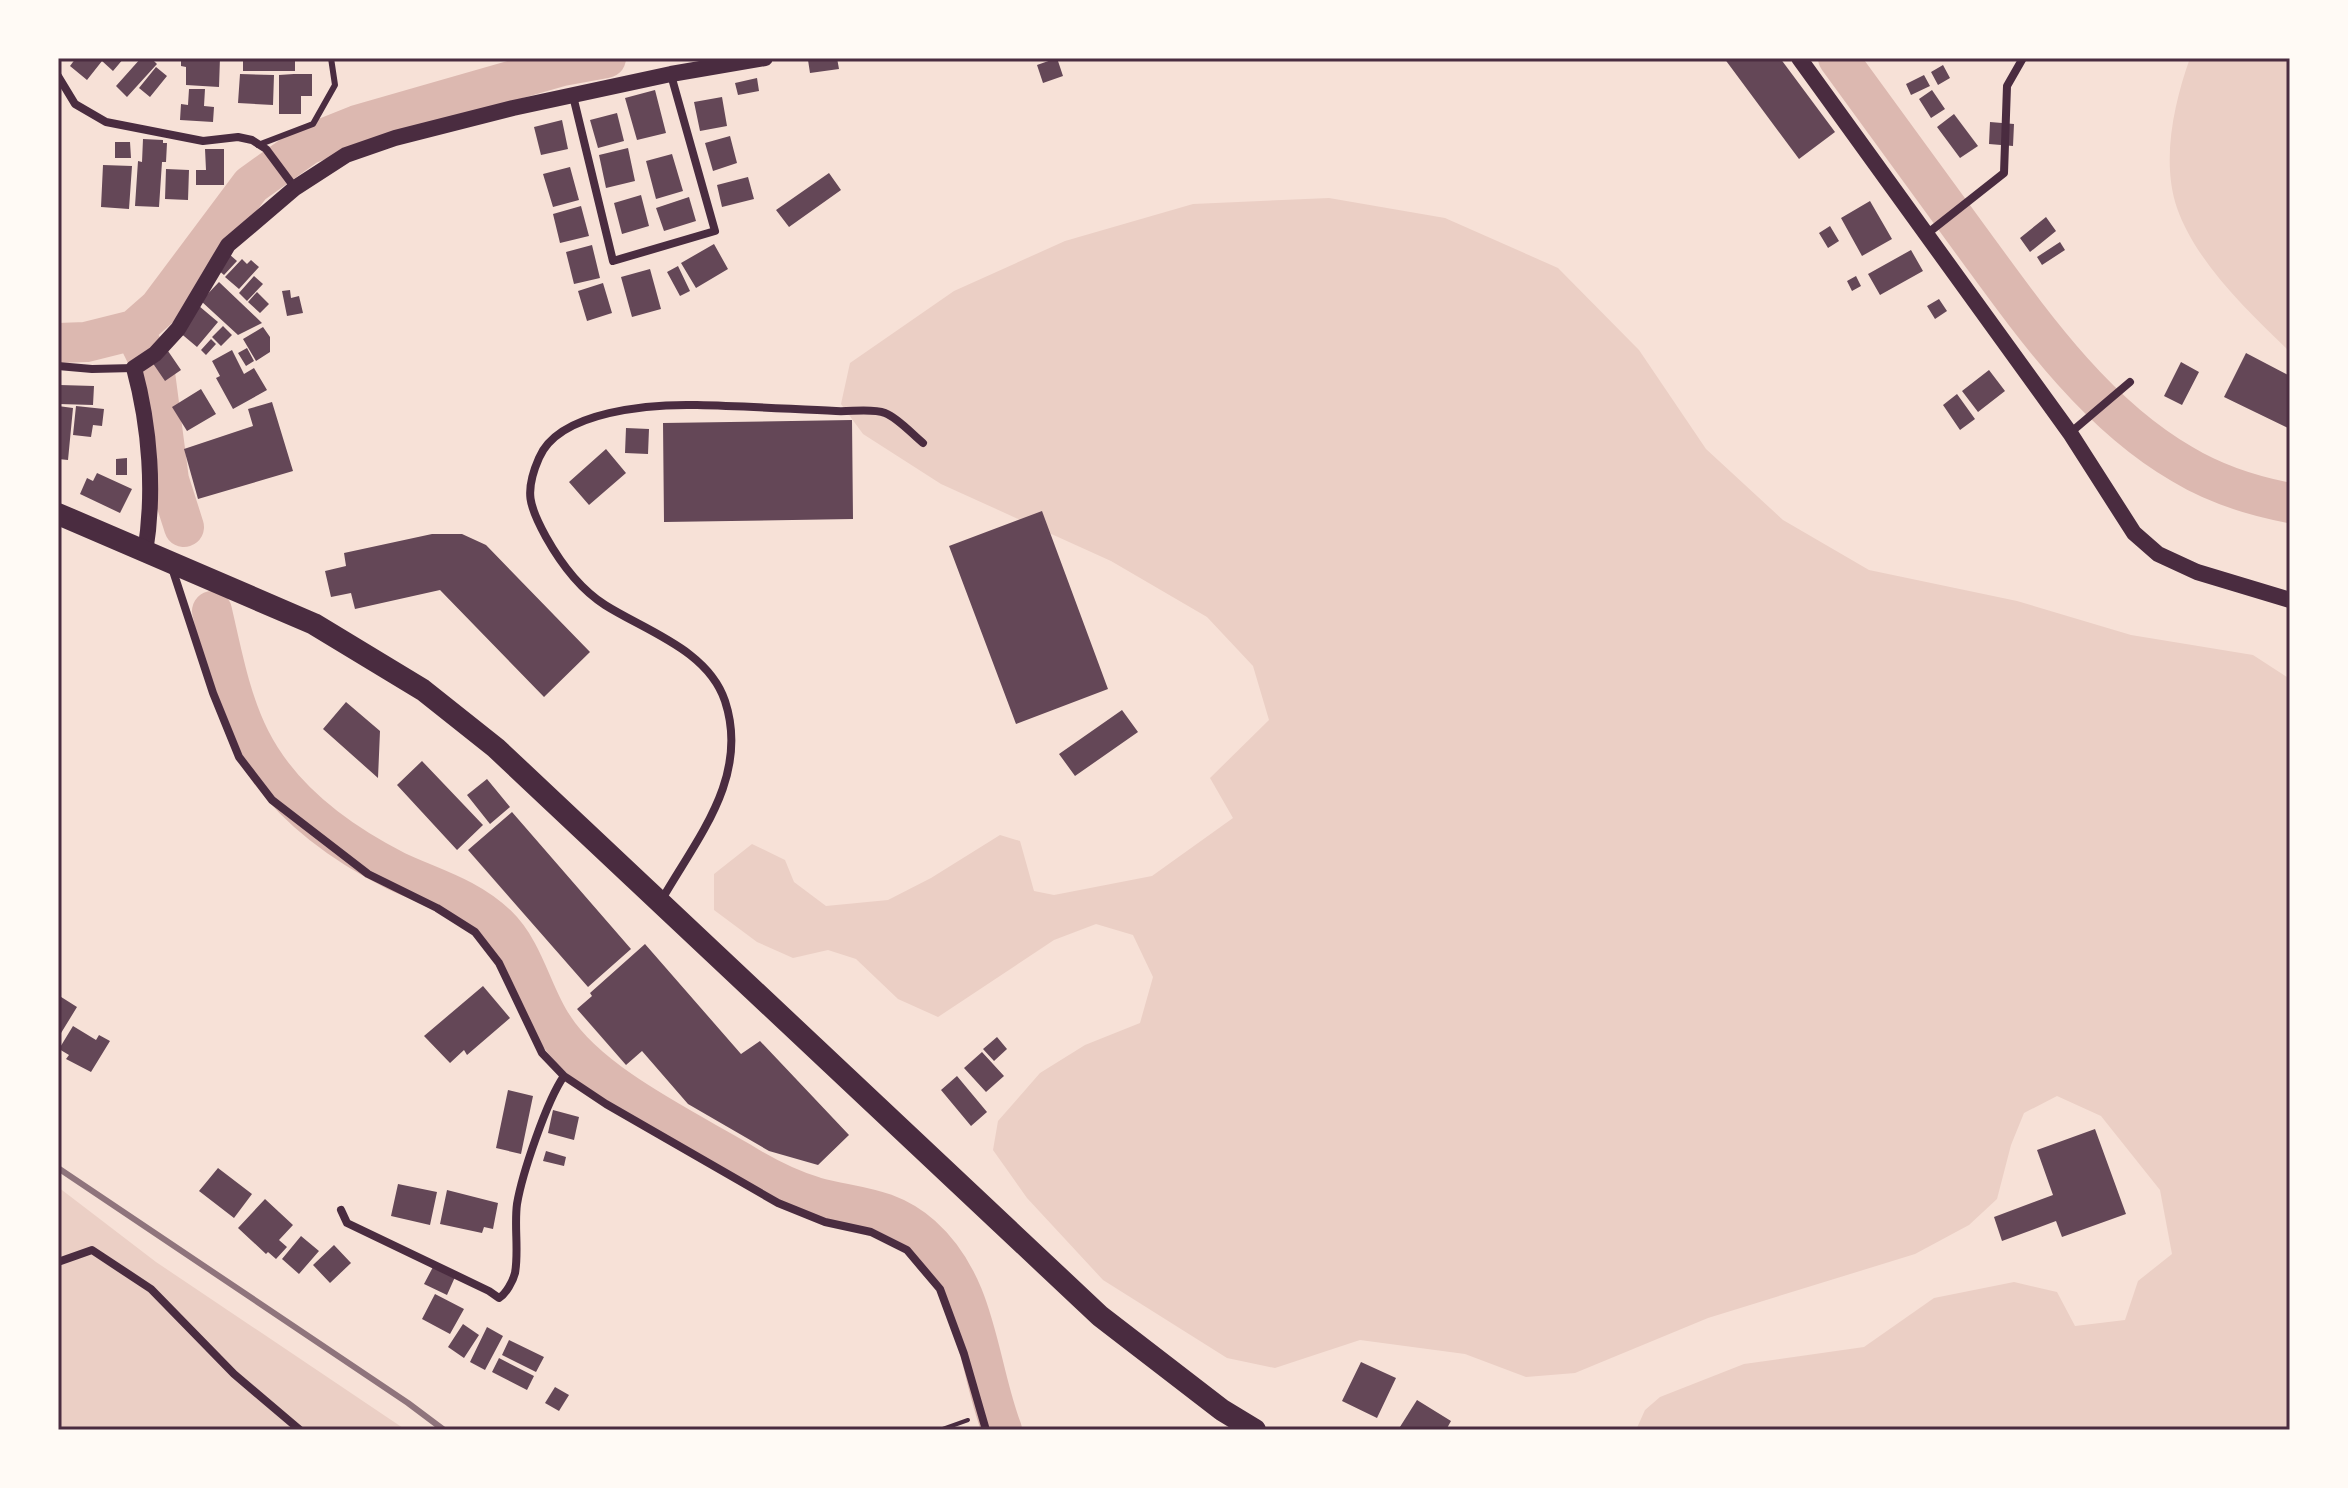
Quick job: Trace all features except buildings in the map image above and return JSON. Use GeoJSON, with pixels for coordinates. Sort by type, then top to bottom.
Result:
{"type":"FeatureCollection","features":[{"type":"Feature","properties":{"kind":"highway"},"geometry":{"type":"LineString","coordinates":[[58,514],[314,624],[423,690],[496,748],[1100,1316],[1222,1410],[1255,1430]]}},
{"type":"Feature","properties":{"kind":"main road"},"geometry":{"type":"LineString","coordinates":[[145,553],[151,518],[144,405],[134,368],[155,354],[178,329],[228,245],[292,184],[346,155],[395,138],[573,95],[765,58]]}},
{"type":"Feature","properties":{"kind":"main road"},"geometry":{"type":"LineString","coordinates":[[1799,58],[1932,230],[2077,428],[2134,533],[2158,554],[2197,572],[2290,600]]}},
{"type":"Feature","properties":{"kind":"street"},"geometry":{"type":"LineString","coordinates":[[1932,230],[2004,173],[2007,86],[2023,58]]}},
{"type":"Feature","properties":{"kind":"street"},"geometry":{"type":"LineString","coordinates":[[573,95],[613,261],[715,231],[671,74]]}},
{"type":"Feature","properties":{"kind":"street"},"geometry":{"type":"LineString","coordinates":[[58,76],[75,104],[106,122],[203,141],[238,137],[262,147],[292,184]]}},
{"type":"Feature","properties":{"kind":"street"},"geometry":{"type":"LineString","coordinates":[[58,366],[134,368]]}},
{"type":"Feature","properties":{"kind":"street"},"geometry":{"type":"LineString","coordinates":[[2077,428],[2130,382]]}},
{"type":"Feature","properties":{"kind":"street"},"geometry":{"type":"LineString","coordinates":[[661,901],[720,799],[728,776],[732,731],[724,698],[704,668],[655,631],[603,604],[561,563],[531,509],[529,480],[542,451],[561,433],[594,417],[637,407],[694,405],[885,413],[923,443]]}},
{"type":"Feature","properties":{"kind":"street"},"geometry":{"type":"LineString","coordinates":[[171,564],[213,693],[239,757],[272,800],[368,874],[437,908],[475,932],[499,963],[542,1053],[564,1076],[606,1104],[778,1203],[825,1222],[871,1232],[907,1250],[940,1289],[964,1354],[986,1430]]}},
{"type":"Feature","properties":{"kind":"street"},"geometry":{"type":"LineString","coordinates":[[341,1210],[347,1223],[499,1298],[504,1295],[515,1275],[520,1193],[552,1092],[564,1076]]}},
{"type":"Feature","properties":{"kind":"street"},"geometry":{"type":"LineString","coordinates":[[58,1262],[92,1250],[151,1289],[234,1374],[300,1430]]}},
{"type":"Feature","properties":{"kind":"lane"},"geometry":{"type":"LineString","coordinates":[[262,147],[313,124],[335,85],[331,58]]}},
{"type":"Feature","properties":{"kind":"path"},"geometry":{"type":"LineString","coordinates":[[940,1430],[981,1415]]}},
{"type":"Feature","properties":{"kind":"shaded area"},"geometry":{"type":"Polygon","coordinates":[[[2190,58],[2290,58],[2290,352],[2211,268],[2186,229],[2177,208],[2172,190],[2170,152],[2179,94],[2190,58]]]}},
{"type":"Feature","properties":{"kind":"shaded area"},"geometry":{"type":"Polygon","coordinates":[[[1329,198],[1445,218],[1558,268],[1639,350],[1706,449],[1783,520],[1869,570],[2017,601],[2131,635],[2253,655],[2290,679],[2290,1430],[1636,1430],[1645,1410],[1660,1397],[1744,1364],[1864,1347],[1934,1298],[2014,1282],[2057,1292],[2075,1326],[2125,1320],[2138,1281],[2172,1254],[2160,1190],[2101,1116],[2057,1096],[2024,1113],[2011,1145],[1997,1199],[1969,1225],[1915,1254],[1708,1318],[1575,1373],[1526,1377],[1465,1354],[1360,1340],[1275,1368],[1227,1358],[1103,1280],[1027,1198],[993,1150],[998,1121],[1040,1073],[1085,1045],[1140,1023],[1153,977],[1133,935],[1096,924],[1054,940],[938,1017],[898,999],[856,959],[828,950],[793,958],[757,942],[714,910],[714,874],[752,844],[785,860],[794,882],[826,906],[888,900],[931,878],[1000,835],[1020,841],[1034,891],[1054,895],[1152,876],[1233,818],[1210,778],[1269,720],[1253,666],[1207,617],[1111,561],[941,484],[863,434],[841,404],[850,363],[954,291],[1065,241],[1193,204],[1329,198]]]}},
{"type":"Feature","properties":{"kind":"shaded area"},"geometry":{"type":"Polygon","coordinates":[[[58,1187],[156,1262],[406,1430],[58,1430],[58,1187]]]}},
{"type":"Feature","properties":{"kind":"waterway"},"geometry":{"type":"LineString","coordinates":[[58,343],[86,342],[134,330],[159,308],[251,185],[307,145],[357,125],[562,66],[606,58]]}},
{"type":"Feature","properties":{"kind":"waterway"},"geometry":{"type":"LineString","coordinates":[[1838,58],[2022,309],[2095,395],[2122,421],[2182,464],[2234,488],[2290,503]]}},
{"type":"Feature","properties":{"kind":"waterway"},"geometry":{"type":"LineString","coordinates":[[134,330],[155,373],[169,480],[184,527]]}},
{"type":"Feature","properties":{"kind":"waterway"},"geometry":{"type":"LineString","coordinates":[[212,611],[237,708],[262,761],[277,781],[312,816],[353,846],[396,871],[462,900],[497,925],[515,948],[553,1026],[589,1066],[638,1102],[766,1177],[815,1197],[884,1213],[922,1236],[955,1278],[965,1302],[1002,1430]]}},
{"type":"Feature","properties":{"kind":"railway"},"geometry":{"type":"LineString","coordinates":[[58,1168],[444,1430]]}}]}
